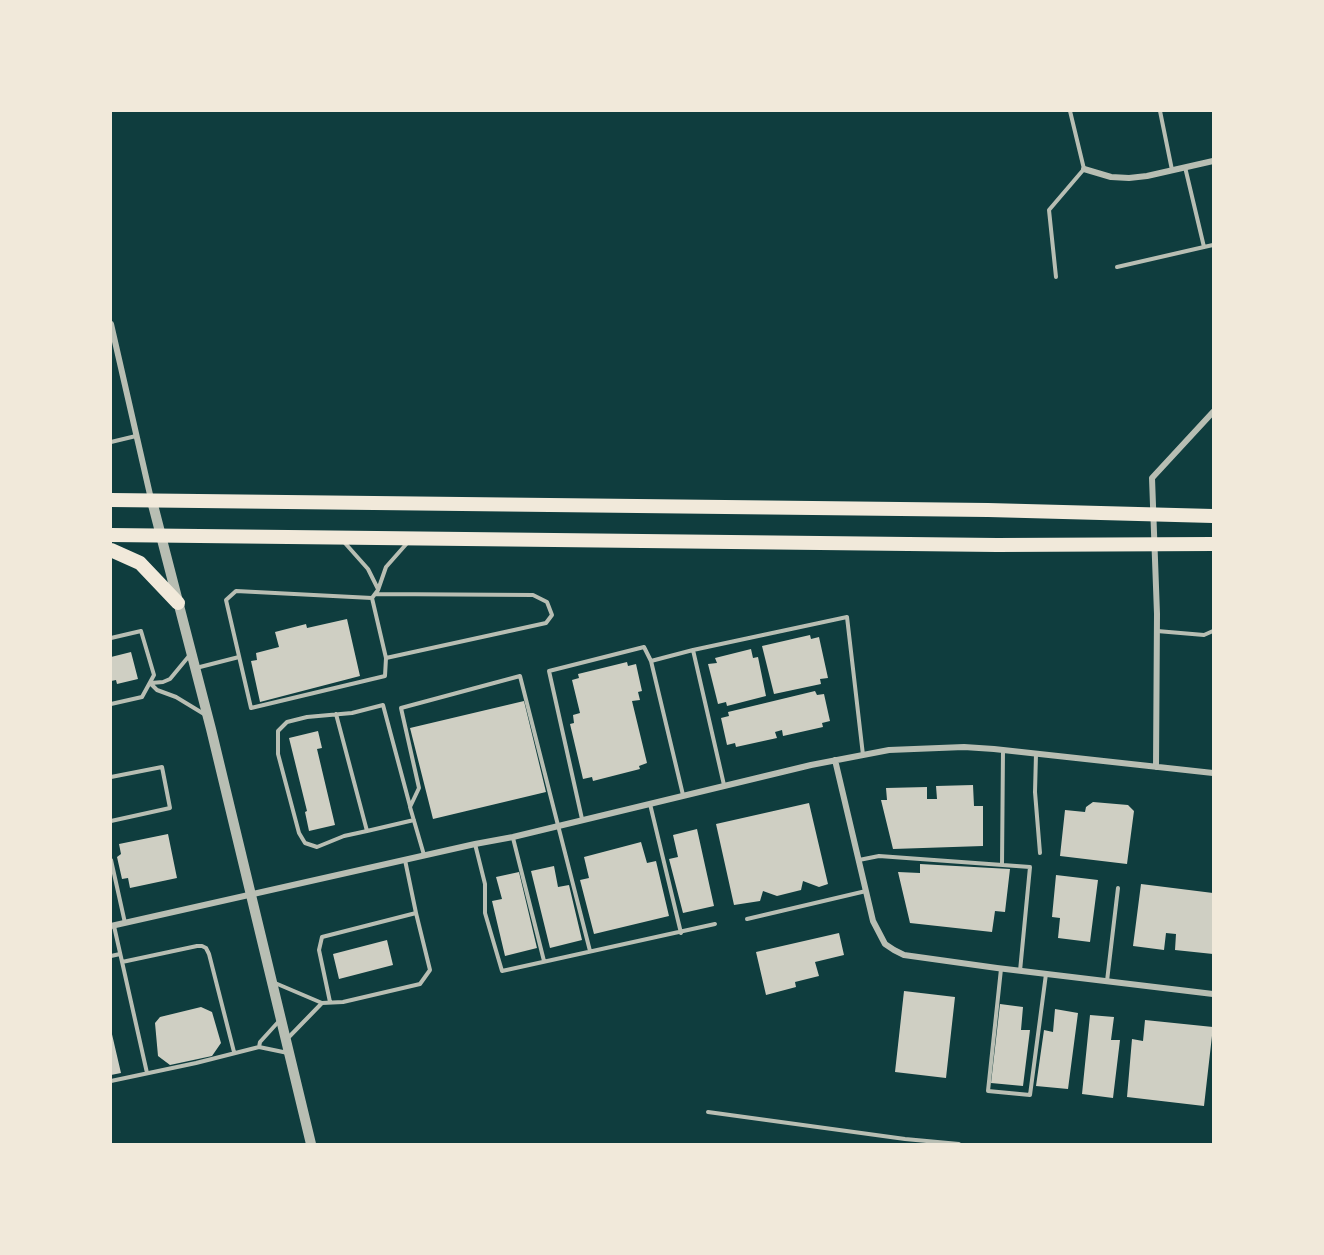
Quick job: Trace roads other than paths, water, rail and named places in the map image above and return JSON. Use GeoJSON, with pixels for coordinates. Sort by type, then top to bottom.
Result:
{"type":"FeatureCollection","features":[{"type":"Feature","properties":{"kind":"highway"},"geometry":{"type":"LineString","coordinates":[[111,500],[988,510],[1213,516]]}},
{"type":"Feature","properties":{"kind":"highway"},"geometry":{"type":"LineString","coordinates":[[111,535],[997,545],[1213,544]]}},
{"type":"Feature","properties":{"kind":"highway"},"geometry":{"type":"LineString","coordinates":[[111,550],[140,563],[178,603]]}},
{"type":"Feature","properties":{"kind":"street"},"geometry":{"type":"LineString","coordinates":[[1084,169],[1111,177],[1129,178],[1213,161]]}},
{"type":"Feature","properties":{"kind":"street"},"geometry":{"type":"LineString","coordinates":[[111,324],[112,337],[208,717],[311,1144]]}},
{"type":"Feature","properties":{"kind":"street"},"geometry":{"type":"LineString","coordinates":[[1156,767],[1157,631],[1152,478],[1213,412]]}},
{"type":"Feature","properties":{"kind":"street"},"geometry":{"type":"LineString","coordinates":[[112,926],[513,837],[724,785],[863,755],[900,750],[964,747],[1213,773]]}},
{"type":"Feature","properties":{"kind":"street"},"geometry":{"type":"LineString","coordinates":[[835,760],[878,932],[885,944],[894,950],[904,955],[1213,994]]}},
{"type":"Feature","properties":{"kind":"lane"},"geometry":{"type":"LineString","coordinates":[[1056,277],[1049,210],[1084,169],[1070,111]]}},
{"type":"Feature","properties":{"kind":"lane"},"geometry":{"type":"LineString","coordinates":[[1160,111],[1172,170]]}},
{"type":"Feature","properties":{"kind":"lane"},"geometry":{"type":"LineString","coordinates":[[1185,167],[1204,247]]}},
{"type":"Feature","properties":{"kind":"lane"},"geometry":{"type":"LineString","coordinates":[[1117,267],[1213,245]]}},
{"type":"Feature","properties":{"kind":"lane"},"geometry":{"type":"LineString","coordinates":[[111,442],[137,436]]}},
{"type":"Feature","properties":{"kind":"lane"},"geometry":{"type":"LineString","coordinates":[[340,538],[368,569],[377,592]]}},
{"type":"Feature","properties":{"kind":"lane"},"geometry":{"type":"LineString","coordinates":[[372,598],[377,592],[386,567],[411,538]]}},
{"type":"Feature","properties":{"kind":"lane"},"geometry":{"type":"LineString","coordinates":[[236,591],[372,598],[386,658],[385,676],[251,708],[226,600],[236,591]]}},
{"type":"Feature","properties":{"kind":"lane"},"geometry":{"type":"LineString","coordinates":[[377,592],[533,595],[547,602],[552,615],[546,623],[386,658]]}},
{"type":"Feature","properties":{"kind":"lane"},"geometry":{"type":"LineString","coordinates":[[651,661],[847,617],[863,755]]}},
{"type":"Feature","properties":{"kind":"lane"},"geometry":{"type":"LineString","coordinates":[[111,638],[141,631],[153,675],[142,697],[111,704]]}},
{"type":"Feature","properties":{"kind":"lane"},"geometry":{"type":"LineString","coordinates":[[1157,631],[1204,635],[1213,631]]}},
{"type":"Feature","properties":{"kind":"lane"},"geometry":{"type":"LineString","coordinates":[[582,819],[549,671],[644,648],[651,661],[683,795]]}},
{"type":"Feature","properties":{"kind":"lane"},"geometry":{"type":"LineString","coordinates":[[693,650],[724,785]]}},
{"type":"Feature","properties":{"kind":"lane"},"geometry":{"type":"LineString","coordinates":[[150,683],[170,679],[191,654]]}},
{"type":"Feature","properties":{"kind":"lane"},"geometry":{"type":"LineString","coordinates":[[195,668],[239,657]]}},
{"type":"Feature","properties":{"kind":"lane"},"geometry":{"type":"LineString","coordinates":[[410,807],[419,788],[400,708],[520,676],[590,951]]}},
{"type":"Feature","properties":{"kind":"lane"},"geometry":{"type":"LineString","coordinates":[[150,683],[157,690],[176,698],[208,717]]}},
{"type":"Feature","properties":{"kind":"lane"},"geometry":{"type":"LineString","coordinates":[[414,819],[344,836],[317,847],[305,843],[299,832],[278,754],[278,731],[287,722],[352,713],[383,705],[410,807],[414,819],[424,856]]}},
{"type":"Feature","properties":{"kind":"lane"},"geometry":{"type":"LineString","coordinates":[[336,714],[367,831]]}},
{"type":"Feature","properties":{"kind":"lane"},"geometry":{"type":"LineString","coordinates":[[1002,865],[1003,750]]}},
{"type":"Feature","properties":{"kind":"lane"},"geometry":{"type":"LineString","coordinates":[[1036,754],[1035,792],[1040,853]]}},
{"type":"Feature","properties":{"kind":"lane"},"geometry":{"type":"LineString","coordinates":[[111,777],[162,767],[170,808],[111,821]]}},
{"type":"Feature","properties":{"kind":"lane"},"geometry":{"type":"LineString","coordinates":[[650,803],[681,933]]}},
{"type":"Feature","properties":{"kind":"lane"},"geometry":{"type":"LineString","coordinates":[[513,837],[544,961]]}},
{"type":"Feature","properties":{"kind":"lane"},"geometry":{"type":"LineString","coordinates":[[475,844],[484,884],[485,913],[501,971],[715,924]]}},
{"type":"Feature","properties":{"kind":"lane"},"geometry":{"type":"LineString","coordinates":[[859,860],[879,856],[1030,867],[1020,971]]}},
{"type":"Feature","properties":{"kind":"lane"},"geometry":{"type":"LineString","coordinates":[[111,860],[125,924]]}},
{"type":"Feature","properties":{"kind":"lane"},"geometry":{"type":"LineString","coordinates":[[271,982],[322,1003],[343,1002],[420,984],[430,970],[405,860]]}},
{"type":"Feature","properties":{"kind":"lane"},"geometry":{"type":"LineString","coordinates":[[1107,981],[1118,888]]}},
{"type":"Feature","properties":{"kind":"lane"},"geometry":{"type":"LineString","coordinates":[[747,919],[867,891]]}},
{"type":"Feature","properties":{"kind":"lane"},"geometry":{"type":"LineString","coordinates":[[330,1002],[319,951],[322,937],[416,913]]}},
{"type":"Feature","properties":{"kind":"lane"},"geometry":{"type":"LineString","coordinates":[[112,926],[147,1073]]}},
{"type":"Feature","properties":{"kind":"lane"},"geometry":{"type":"LineString","coordinates":[[122,962],[197,946],[206,948],[234,1052]]}},
{"type":"Feature","properties":{"kind":"lane"},"geometry":{"type":"LineString","coordinates":[[111,956],[120,954]]}},
{"type":"Feature","properties":{"kind":"lane"},"geometry":{"type":"LineString","coordinates":[[1001,968],[988,1091],[1030,1095],[1046,974]]}},
{"type":"Feature","properties":{"kind":"lane"},"geometry":{"type":"LineString","coordinates":[[286,1041],[322,1003]]}},
{"type":"Feature","properties":{"kind":"lane"},"geometry":{"type":"LineString","coordinates":[[259,1047],[260,1041],[280,1019]]}},
{"type":"Feature","properties":{"kind":"lane"},"geometry":{"type":"LineString","coordinates":[[111,1081],[259,1047],[289,1053]]}},
{"type":"Feature","properties":{"kind":"lane"},"geometry":{"type":"LineString","coordinates":[[708,1112],[905,1139],[959,1144]]}}]}
